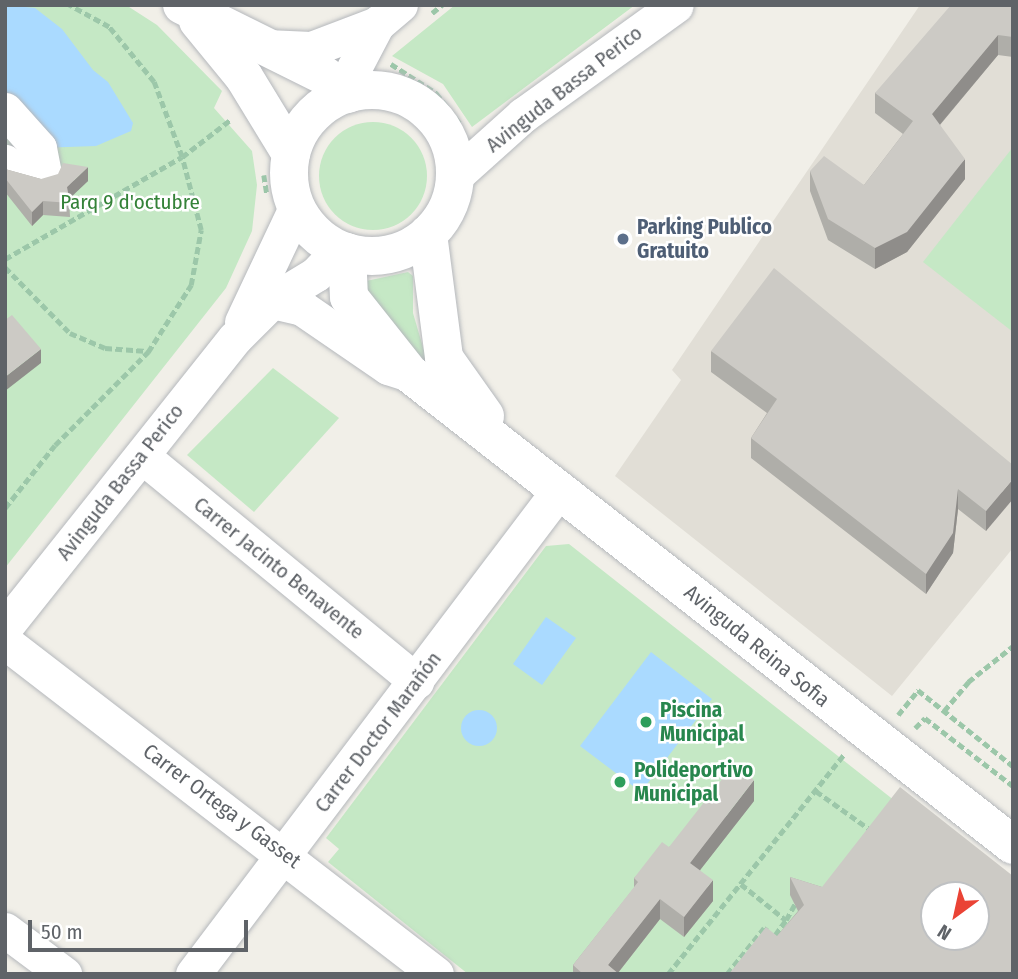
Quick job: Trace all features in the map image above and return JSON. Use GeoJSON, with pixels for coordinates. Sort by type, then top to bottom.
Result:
{"type":"FeatureCollection","features":[{"type":"Feature","properties":{"kind":"street","name":"Avinguda Bassa Perico"},"geometry":{"type":"LineString","coordinates":[[455,176],[523,115],[676,5]]}},
{"type":"Feature","properties":{"kind":"street"},"geometry":{"type":"LineString","coordinates":[[187,7],[260,47],[325,76],[350,93]]}},
{"type":"Feature","properties":{"kind":"street"},"geometry":{"type":"LineString","coordinates":[[187,7],[244,77],[276,159],[289,181],[282,203],[314,233],[343,251],[390,254],[428,234],[447,208],[455,176],[452,151],[441,128],[424,109],[402,96],[377,90],[350,93],[318,110],[276,159]]}},
{"type":"Feature","properties":{"kind":"street"},"geometry":{"type":"LineString","coordinates":[[260,47],[311,49],[397,26]]}},
{"type":"Feature","properties":{"kind":"street"},"geometry":{"type":"LineString","coordinates":[[350,93],[354,68],[397,26]]}},
{"type":"Feature","properties":{"kind":"street"},"geometry":{"type":"LineString","coordinates":[[5,110],[38,148],[44,173],[11,167],[5,162]]}},
{"type":"Feature","properties":{"kind":"street","name":"Avinguda Bassa Perico"},"geometry":{"type":"LineString","coordinates":[[235,338],[282,203]]}},
{"type":"Feature","properties":{"kind":"street","name":"Avinguda Reina Sofia"},"geometry":{"type":"LineString","coordinates":[[428,234],[444,358],[504,443]]}},
{"type":"Feature","properties":{"kind":"street","name":"Avinguda Bassa Perico"},"geometry":{"type":"LineString","coordinates":[[5,627],[235,338],[272,301],[316,274],[343,251]]}},
{"type":"Feature","properties":{"kind":"street","name":"Avinguda Reina Sofia"},"geometry":{"type":"LineString","coordinates":[[343,251],[349,297],[410,374],[504,443],[1013,845]]}},
{"type":"Feature","properties":{"kind":"street","name":"Avinguda Reina Sofia"},"geometry":{"type":"LineString","coordinates":[[272,301],[302,308],[388,367],[410,374]]}},
{"type":"Feature","properties":{"kind":"street","name":"Carrer Jacinto Benavente"},"geometry":{"type":"LineString","coordinates":[[142,456],[416,681]]}},
{"type":"Feature","properties":{"kind":"street","name":"Carrer Doctor Marañón"},"geometry":{"type":"LineString","coordinates":[[193,974],[560,489]]}},
{"type":"Feature","properties":{"kind":"street","name":"Carrer Ortega y Gasset"},"geometry":{"type":"LineString","coordinates":[[5,642],[286,854],[436,974]]}},
{"type":"Feature","properties":{"kind":"street"},"geometry":{"type":"LineString","coordinates":[[5,930],[64,974]]}},
{"type":"Feature","properties":{"kind":"path"},"geometry":{"type":"LineString","coordinates":[[5,508],[55,445],[148,352],[191,285],[201,230],[182,156],[154,82],[109,27],[69,5]]}},
{"type":"Feature","properties":{"kind":"path"},"geometry":{"type":"LineString","coordinates":[[442,5],[397,26],[386,61],[436,93],[467,131]]}},
{"type":"Feature","properties":{"kind":"path"},"geometry":{"type":"LineString","coordinates":[[5,259],[182,156],[227,123]]}},
{"type":"Feature","properties":{"kind":"path"},"geometry":{"type":"LineString","coordinates":[[276,159],[282,203]]}},
{"type":"Feature","properties":{"kind":"path"},"geometry":{"type":"LineString","coordinates":[[5,267],[70,333],[105,348],[148,352]]}},
{"type":"Feature","properties":{"kind":"path"},"geometry":{"type":"LineString","coordinates":[[944,711],[968,682],[1013,646]]}},
{"type":"Feature","properties":{"kind":"path"},"geometry":{"type":"LineString","coordinates":[[893,723],[918,690],[1013,765]]}},
{"type":"Feature","properties":{"kind":"path"},"geometry":{"type":"LineString","coordinates":[[668,974],[845,752]]}},
{"type":"Feature","properties":{"kind":"path"},"geometry":{"type":"LineString","coordinates":[[816,791],[876,833],[867,843]]}},
{"type":"Feature","properties":{"kind":"path"},"geometry":{"type":"LineString","coordinates":[[741,884],[786,920]]}},
{"type":"Feature","properties":{"kind":"path"},"geometry":{"type":"LineString","coordinates":[[775,935],[801,892]]}},
{"type":"Feature","properties":{"kind":"path"},"geometry":{"type":"LineString","coordinates":[[727,974],[764,928],[782,942]]}},
{"type":"Feature","properties":{"kind":"shaded area"},"geometry":{"type":"Polygon","coordinates":[[[920,5],[1013,5],[1013,548],[892,696],[615,476],[681,380],[672,370],[920,5]]]}},
{"type":"Feature","properties":{"kind":"green space","name":"Parq 9 d'octubre"},"geometry":{"type":"Polygon","coordinates":[[[5,5],[126,5],[157,25],[222,91],[214,108],[252,151],[257,185],[252,231],[226,288],[5,568],[5,5]]]}},
{"type":"Feature","properties":{"kind":"green space"},"geometry":{"type":"Polygon","coordinates":[[[455,5],[635,5],[472,127],[443,84],[392,56],[455,5]]]}},
{"type":"Feature","properties":{"kind":"green space"},"geometry":{"type":"Polygon","coordinates":[[[373,122],[394,126],[411,138],[423,155],[427,176],[423,197],[411,214],[394,226],[373,230],[352,226],[335,214],[323,197],[319,176],[323,155],[335,138],[352,126],[373,122]]]}},
{"type":"Feature","properties":{"kind":"green space"},"geometry":{"type":"Polygon","coordinates":[[[1013,147],[1013,332],[923,262],[1013,147]]]}},
{"type":"Feature","properties":{"kind":"green space"},"geometry":{"type":"Polygon","coordinates":[[[408,272],[413,276],[413,313],[429,368],[361,290],[366,281],[408,272]]]}},
{"type":"Feature","properties":{"kind":"green space"},"geometry":{"type":"Polygon","coordinates":[[[273,368],[339,418],[254,512],[187,455],[273,368]]]}},
{"type":"Feature","properties":{"kind":"green space","name":"Polideportivo Municipal"},"geometry":{"type":"Polygon","coordinates":[[[569,544],[1013,894],[1013,974],[468,974],[328,862],[339,849],[326,838],[546,546],[569,544]]]}},
{"type":"Feature","properties":{"kind":"water"},"geometry":{"type":"Polygon","coordinates":[[[5,5],[35,8],[62,29],[93,70],[108,82],[133,123],[131,131],[96,146],[39,148],[5,110],[5,5]]]}},
{"type":"Feature","properties":{"kind":"water"},"geometry":{"type":"Polygon","coordinates":[[[546,617],[576,638],[542,685],[513,664],[546,617]]]}},
{"type":"Feature","properties":{"kind":"water","name":"Piscina Municipal"},"geometry":{"type":"Polygon","coordinates":[[[651,652],[712,699],[641,792],[580,746],[651,652]]]}},
{"type":"Feature","properties":{"kind":"water"},"geometry":{"type":"Polygon","coordinates":[[[479,710],[491,716],[497,728],[491,740],[479,746],[467,740],[461,728],[467,716],[479,710]]]}},
{"type":"Feature","properties":{"kind":"building"},"geometry":{"type":"Polygon","coordinates":[[[951,5],[1013,5],[1013,37],[998,35],[932,114],[965,159],[907,232],[875,248],[828,219],[810,171],[824,156],[864,185],[913,121],[875,93],[951,5]]]}},
{"type":"Feature","properties":{"kind":"building"},"geometry":{"type":"Polygon","coordinates":[[[63,163],[88,167],[67,187],[70,203],[43,201],[32,212],[5,178],[5,169],[41,179],[58,174],[63,163]]]}},
{"type":"Feature","properties":{"kind":"building"},"geometry":{"type":"Polygon","coordinates":[[[774,268],[1013,465],[1013,479],[986,511],[958,489],[953,533],[926,574],[751,438],[777,399],[711,351],[774,268]]]}},
{"type":"Feature","properties":{"kind":"building"},"geometry":{"type":"Polygon","coordinates":[[[12,315],[41,349],[5,377],[5,320],[12,315]]]}},
{"type":"Feature","properties":{"kind":"building"},"geometry":{"type":"Polygon","coordinates":[[[734,764],[754,780],[690,863],[713,880],[684,917],[660,899],[608,965],[619,974],[583,974],[573,965],[638,882],[634,878],[662,842],[669,847],[734,764]]]}},
{"type":"Feature","properties":{"kind":"building"},"geometry":{"type":"Polygon","coordinates":[[[900,787],[1013,876],[1013,974],[729,974],[766,927],[777,936],[804,905],[790,877],[822,887],[900,787]]]}},
{"type":"Feature","properties":{"kind":"place","name":"Parking Publico Gratuito"},"geometry":{"type":"Point","coordinates":[623,239]}},
{"type":"Feature","properties":{"kind":"place","name":"Piscina Municipal"},"geometry":{"type":"Point","coordinates":[646,722]}},
{"type":"Feature","properties":{"kind":"place","name":"Polideportivo Municipal"},"geometry":{"type":"Point","coordinates":[620,782]}}]}
